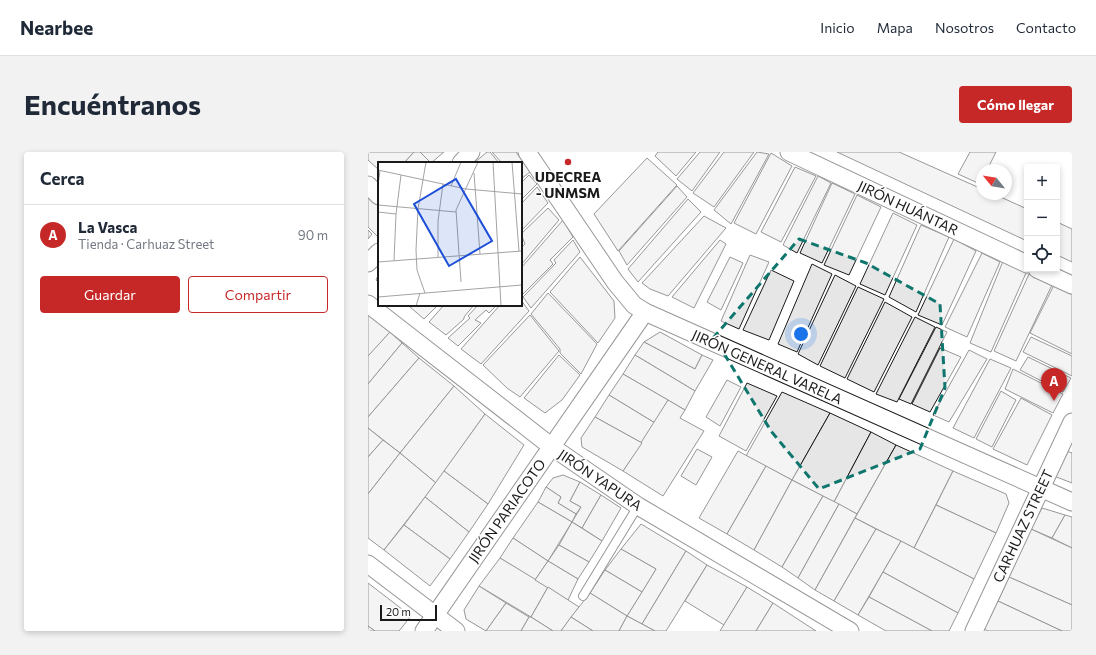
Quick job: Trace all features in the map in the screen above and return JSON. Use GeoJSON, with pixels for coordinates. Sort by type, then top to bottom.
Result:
{"type":"FeatureCollection","features":[{"type":"Feature","properties":{"kind":"street"},"geometry":{"type":"LineString","coordinates":[[462,162],[472,152]]}},
{"type":"Feature","properties":{"kind":"street","name":"JIRÓN GENERAL VARELA"},"geometry":{"type":"LineString","coordinates":[[528,152],[615,282],[634,305],[645,312],[1072,502]]}},
{"type":"Feature","properties":{"kind":"street","name":"JIRÓN HUÁNTAR"},"geometry":{"type":"LineString","coordinates":[[789,152],[1024,263]]}},
{"type":"Feature","properties":{"kind":"street"},"geometry":{"type":"LineString","coordinates":[[368,185],[378,195]]}},
{"type":"Feature","properties":{"kind":"street"},"geometry":{"type":"LineString","coordinates":[[368,264],[378,253]]}},
{"type":"Feature","properties":{"kind":"street"},"geometry":{"type":"LineString","coordinates":[[1044,272],[1072,285]]}},
{"type":"Feature","properties":{"kind":"street","name":"JIRÓN YAPURA"},"geometry":{"type":"LineString","coordinates":[[368,304],[552,447],[638,506],[850,631]]}},
{"type":"Feature","properties":{"kind":"street","name":"JIRÓN PARIACOTO"},"geometry":{"type":"LineString","coordinates":[[424,631],[645,312]]}},
{"type":"Feature","properties":{"kind":"street","name":"CARHUAZ STREET"},"geometry":{"type":"LineString","coordinates":[[974,631],[1072,422]]}},
{"type":"Feature","properties":{"kind":"street"},"geometry":{"type":"LineString","coordinates":[[368,564],[434,616],[456,631]]}},
{"type":"Feature","properties":{"kind":"lane"},"geometry":{"type":"LineString","coordinates":[[583,596],[638,506]]}},
{"type":"Feature","properties":{"kind":"highlighted area"},"geometry":{"type":"Polygon","coordinates":[[[799,239],[866,263],[940,304],[945,388],[920,449],[819,489],[771,431],[714,337],[799,239]]]}},
{"type":"Feature","properties":{"kind":"building"},"geometry":{"type":"Polygon","coordinates":[[[368,152],[414,152],[405,162],[378,162],[378,169],[368,160],[368,152]]]}},
{"type":"Feature","properties":{"kind":"building"},"geometry":{"type":"Polygon","coordinates":[[[414,152],[420,152],[430,162],[405,162],[414,152]]]}},
{"type":"Feature","properties":{"kind":"building"},"geometry":{"type":"Polygon","coordinates":[[[420,152],[444,152],[432,162],[430,162],[420,152]]]}},
{"type":"Feature","properties":{"kind":"building"},"geometry":{"type":"Polygon","coordinates":[[[487,152],[490,152],[498,162],[475,162],[487,152]]]}},
{"type":"Feature","properties":{"kind":"building"},"geometry":{"type":"Polygon","coordinates":[[[492,152],[516,152],[530,172],[522,178],[522,162],[501,162],[492,152]]]}},
{"type":"Feature","properties":{"kind":"building"},"geometry":{"type":"Polygon","coordinates":[[[658,152],[696,152],[676,176],[655,156],[658,152]]]}},
{"type":"Feature","properties":{"kind":"building"},"geometry":{"type":"Polygon","coordinates":[[[700,152],[720,152],[692,191],[677,179],[700,152]]]}},
{"type":"Feature","properties":{"kind":"building"},"geometry":{"type":"Polygon","coordinates":[[[724,152],[754,152],[714,207],[693,193],[724,152]]]}},
{"type":"Feature","properties":{"kind":"building"},"geometry":{"type":"Polygon","coordinates":[[[757,152],[769,154],[731,224],[714,210],[757,152]]]}},
{"type":"Feature","properties":{"kind":"building"},"geometry":{"type":"Polygon","coordinates":[[[837,152],[899,152],[976,186],[976,200],[1007,200],[1024,208],[1024,240],[837,152]]]}},
{"type":"Feature","properties":{"kind":"building"},"geometry":{"type":"Polygon","coordinates":[[[970,152],[996,152],[990,164],[976,164],[976,182],[958,174],[970,152]]]}},
{"type":"Feature","properties":{"kind":"building"},"geometry":{"type":"Polygon","coordinates":[[[771,153],[792,166],[756,234],[734,223],[771,153]]]}},
{"type":"Feature","properties":{"kind":"building"},"geometry":{"type":"Polygon","coordinates":[[[647,158],[677,185],[618,251],[594,214],[647,158]]]}},
{"type":"Feature","properties":{"kind":"building"},"geometry":{"type":"Polygon","coordinates":[[[795,167],[816,176],[781,242],[761,232],[795,167]]]}},
{"type":"Feature","properties":{"kind":"building"},"geometry":{"type":"Polygon","coordinates":[[[529,175],[537,184],[522,199],[522,182],[529,175]]]}},
{"type":"Feature","properties":{"kind":"building"},"geometry":{"type":"Polygon","coordinates":[[[818,176],[831,183],[797,253],[783,245],[818,176]]]}},
{"type":"Feature","properties":{"kind":"building"},"geometry":{"type":"Polygon","coordinates":[[[832,183],[855,194],[822,263],[800,253],[832,183]]]}},
{"type":"Feature","properties":{"kind":"building"},"geometry":{"type":"Polygon","coordinates":[[[677,186],[687,197],[627,265],[619,251],[677,186]]]}},
{"type":"Feature","properties":{"kind":"building"},"geometry":{"type":"Polygon","coordinates":[[[537,187],[548,203],[522,230],[522,203],[537,187]]]}},
{"type":"Feature","properties":{"kind":"building"},"geometry":{"type":"Polygon","coordinates":[[[368,192],[378,202],[378,237],[368,227],[368,192]]]}},
{"type":"Feature","properties":{"kind":"building"},"geometry":{"type":"Polygon","coordinates":[[[857,195],[881,207],[849,275],[824,265],[857,195]]]}},
{"type":"Feature","properties":{"kind":"building"},"geometry":{"type":"Polygon","coordinates":[[[688,199],[701,212],[638,282],[628,269],[688,199]]]}},
{"type":"Feature","properties":{"kind":"building"},"geometry":{"type":"Polygon","coordinates":[[[548,208],[559,220],[522,264],[522,247],[525,244],[522,233],[548,208]]]}},
{"type":"Feature","properties":{"kind":"building"},"geometry":{"type":"Polygon","coordinates":[[[893,213],[917,225],[885,295],[860,284],[893,213]]]}},
{"type":"Feature","properties":{"kind":"building"},"geometry":{"type":"Polygon","coordinates":[[[704,216],[726,228],[668,296],[650,289],[642,283],[704,216]]]}},
{"type":"Feature","properties":{"kind":"building"},"geometry":{"type":"Polygon","coordinates":[[[563,220],[573,237],[550,260],[553,264],[522,295],[522,267],[563,220]]]}},
{"type":"Feature","properties":{"kind":"building"},"geometry":{"type":"Polygon","coordinates":[[[1060,223],[1072,229],[1072,262],[1060,256],[1060,223]]]}},
{"type":"Feature","properties":{"kind":"building"},"geometry":{"type":"Polygon","coordinates":[[[921,225],[949,237],[916,312],[889,297],[921,225]]]}},
{"type":"Feature","properties":{"kind":"building"},"geometry":{"type":"Polygon","coordinates":[[[368,230],[372,234],[368,239],[368,230]]]}},
{"type":"Feature","properties":{"kind":"building"},"geometry":{"type":"Polygon","coordinates":[[[954,239],[976,251],[942,325],[918,315],[954,239]]]}},
{"type":"Feature","properties":{"kind":"building"},"geometry":{"type":"Polygon","coordinates":[[[573,240],[580,252],[531,308],[523,297],[556,263],[554,260],[573,240]]]}},
{"type":"Feature","properties":{"kind":"building"},"geometry":{"type":"Polygon","coordinates":[[[720,240],[726,244],[694,308],[672,297],[720,240]]]}},
{"type":"Feature","properties":{"kind":"building"},"geometry":{"type":"Polygon","coordinates":[[[982,253],[1000,262],[967,337],[945,327],[982,253]]]}},
{"type":"Feature","properties":{"kind":"building"},"geometry":{"type":"Polygon","coordinates":[[[750,255],[769,262],[739,329],[721,321],[750,255]]]}},
{"type":"Feature","properties":{"kind":"building"},"geometry":{"type":"Polygon","coordinates":[[[580,257],[614,301],[615,318],[598,343],[550,292],[580,257]]]}},
{"type":"Feature","properties":{"kind":"building"},"geometry":{"type":"Polygon","coordinates":[[[730,257],[743,263],[721,310],[707,302],[730,257]]]}},
{"type":"Feature","properties":{"kind":"building"},"geometry":{"type":"Polygon","coordinates":[[[1003,261],[1026,273],[991,352],[970,343],[1003,261]]]}},
{"type":"Feature","properties":{"kind":"building"},"geometry":{"type":"Polygon","coordinates":[[[812,264],[832,274],[797,352],[778,344],[812,264]]]}},
{"type":"Feature","properties":{"kind":"building"},"geometry":{"type":"Polygon","coordinates":[[[771,270],[794,281],[769,340],[743,330],[771,270]]]}},
{"type":"Feature","properties":{"kind":"building"},"geometry":{"type":"Polygon","coordinates":[[[1029,274],[1052,285],[1016,361],[994,351],[1029,274]]]}},
{"type":"Feature","properties":{"kind":"building"},"geometry":{"type":"Polygon","coordinates":[[[835,275],[856,286],[818,365],[798,354],[835,275]]]}},
{"type":"Feature","properties":{"kind":"building"},"geometry":{"type":"Polygon","coordinates":[[[1054,285],[1072,293],[1072,354],[1030,333],[1054,285]]]}},
{"type":"Feature","properties":{"kind":"building"},"geometry":{"type":"Polygon","coordinates":[[[858,287],[884,299],[845,378],[820,366],[858,287]]]}},
{"type":"Feature","properties":{"kind":"building"},"geometry":{"type":"Polygon","coordinates":[[[548,293],[597,344],[581,374],[560,353],[560,349],[531,314],[548,293]]]}},
{"type":"Feature","properties":{"kind":"building"},"geometry":{"type":"Polygon","coordinates":[[[522,301],[529,311],[481,364],[461,349],[499,306],[522,306],[522,301]]]}},
{"type":"Feature","properties":{"kind":"building"},"geometry":{"type":"Polygon","coordinates":[[[885,302],[912,317],[874,392],[847,379],[885,302]]]}},
{"type":"Feature","properties":{"kind":"building"},"geometry":{"type":"Polygon","coordinates":[[[411,306],[437,306],[424,319],[410,307],[411,306]]]}},
{"type":"Feature","properties":{"kind":"building"},"geometry":{"type":"Polygon","coordinates":[[[443,306],[473,306],[464,319],[446,335],[429,322],[443,306]]]}},
{"type":"Feature","properties":{"kind":"building"},"geometry":{"type":"Polygon","coordinates":[[[477,306],[496,306],[489,313],[486,310],[475,320],[481,323],[458,346],[448,338],[470,318],[468,316],[477,306]]]}},
{"type":"Feature","properties":{"kind":"building"},"geometry":{"type":"Polygon","coordinates":[[[368,314],[390,332],[369,356],[368,355],[368,314]]]}},
{"type":"Feature","properties":{"kind":"building"},"geometry":{"type":"Polygon","coordinates":[[[530,315],[559,351],[520,397],[507,388],[483,365],[530,315]]]}},
{"type":"Feature","properties":{"kind":"building"},"geometry":{"type":"Polygon","coordinates":[[[915,317],[935,327],[897,402],[876,394],[915,317]]]}},
{"type":"Feature","properties":{"kind":"building"},"geometry":{"type":"Polygon","coordinates":[[[936,327],[947,332],[911,404],[899,399],[936,327]]]}},
{"type":"Feature","properties":{"kind":"building"},"geometry":{"type":"Polygon","coordinates":[[[390,332],[402,343],[368,384],[368,356],[390,332]]]}},
{"type":"Feature","properties":{"kind":"building"},"geometry":{"type":"Polygon","coordinates":[[[660,332],[702,355],[695,369],[644,342],[660,332]]]}},
{"type":"Feature","properties":{"kind":"building"},"geometry":{"type":"Polygon","coordinates":[[[1031,337],[1072,356],[1072,376],[1023,352],[1031,337]]]}},
{"type":"Feature","properties":{"kind":"building"},"geometry":{"type":"Polygon","coordinates":[[[644,342],[695,369],[702,355],[713,360],[695,391],[635,355],[644,342]]]}},
{"type":"Feature","properties":{"kind":"building"},"geometry":{"type":"Polygon","coordinates":[[[402,343],[419,358],[368,417],[368,384],[402,343]]]}},
{"type":"Feature","properties":{"kind":"building"},"geometry":{"type":"Polygon","coordinates":[[[940,348],[961,357],[930,412],[912,404],[940,348]]]}},
{"type":"Feature","properties":{"kind":"building"},"geometry":{"type":"Polygon","coordinates":[[[969,350],[987,359],[949,422],[933,415],[969,350]]]}},
{"type":"Feature","properties":{"kind":"building"},"geometry":{"type":"Polygon","coordinates":[[[559,355],[580,375],[562,400],[545,413],[524,398],[559,355]]]}},
{"type":"Feature","properties":{"kind":"building"},"geometry":{"type":"Polygon","coordinates":[[[635,355],[695,391],[685,410],[623,374],[635,355]]]}},
{"type":"Feature","properties":{"kind":"building"},"geometry":{"type":"Polygon","coordinates":[[[1028,357],[1071,378],[1063,392],[1020,370],[1028,357]]]}},
{"type":"Feature","properties":{"kind":"building"},"geometry":{"type":"Polygon","coordinates":[[[419,358],[454,386],[400,453],[368,428],[368,417],[419,358]]]}},
{"type":"Feature","properties":{"kind":"building"},"geometry":{"type":"Polygon","coordinates":[[[990,359],[1011,368],[974,438],[953,428],[990,359]]]}},
{"type":"Feature","properties":{"kind":"building"},"geometry":{"type":"Polygon","coordinates":[[[1013,369],[1063,394],[1053,413],[1005,389],[1013,369]]]}},
{"type":"Feature","properties":{"kind":"building"},"geometry":{"type":"Polygon","coordinates":[[[623,374],[668,400],[655,423],[609,395],[623,374]]]}},
{"type":"Feature","properties":{"kind":"building"},"geometry":{"type":"Polygon","coordinates":[[[727,380],[741,387],[720,426],[706,417],[727,380]]]}},
{"type":"Feature","properties":{"kind":"building"},"geometry":{"type":"Polygon","coordinates":[[[747,383],[777,396],[746,451],[719,436],[747,383]]]}},
{"type":"Feature","properties":{"kind":"building"},"geometry":{"type":"Polygon","coordinates":[[[454,386],[485,414],[436,483],[400,453],[454,386]]]}},
{"type":"Feature","properties":{"kind":"building"},"geometry":{"type":"Polygon","coordinates":[[[1001,391],[1016,400],[992,447],[976,439],[1001,391]]]}},
{"type":"Feature","properties":{"kind":"building"},"geometry":{"type":"Polygon","coordinates":[[[782,392],[830,413],[792,480],[746,456],[782,392]]]}},
{"type":"Feature","properties":{"kind":"building"},"geometry":{"type":"Polygon","coordinates":[[[609,395],[655,423],[642,443],[595,417],[609,395]]]}},
{"type":"Feature","properties":{"kind":"building"},"geometry":{"type":"Polygon","coordinates":[[[1021,398],[1052,415],[1027,465],[993,449],[1021,398]]]}},
{"type":"Feature","properties":{"kind":"building"},"geometry":{"type":"Polygon","coordinates":[[[668,400],[685,410],[680,418],[704,431],[663,496],[623,471],[668,400]]]}},
{"type":"Feature","properties":{"kind":"building"},"geometry":{"type":"Polygon","coordinates":[[[830,413],[871,432],[834,502],[792,480],[830,413]]]}},
{"type":"Feature","properties":{"kind":"building"},"geometry":{"type":"Polygon","coordinates":[[[485,414],[524,445],[488,504],[444,471],[485,414]]]}},
{"type":"Feature","properties":{"kind":"building"},"geometry":{"type":"Polygon","coordinates":[[[595,417],[642,443],[623,471],[582,447],[581,438],[595,417]]]}},
{"type":"Feature","properties":{"kind":"building"},"geometry":{"type":"Polygon","coordinates":[[[368,428],[383,440],[368,457],[368,428]]]}},
{"type":"Feature","properties":{"kind":"building"},"geometry":{"type":"Polygon","coordinates":[[[871,432],[896,445],[857,514],[834,502],[871,432]]]}},
{"type":"Feature","properties":{"kind":"building"},"geometry":{"type":"Polygon","coordinates":[[[383,440],[400,453],[368,494],[368,457],[383,440]]]}},
{"type":"Feature","properties":{"kind":"building"},"geometry":{"type":"Polygon","coordinates":[[[896,445],[953,471],[914,548],[855,518],[896,445]]]}},
{"type":"Feature","properties":{"kind":"building"},"geometry":{"type":"Polygon","coordinates":[[[697,449],[712,457],[696,485],[681,476],[697,449]]]}},
{"type":"Feature","properties":{"kind":"building"},"geometry":{"type":"Polygon","coordinates":[[[738,451],[766,466],[727,534],[699,518],[738,451]]]}},
{"type":"Feature","properties":{"kind":"building"},"geometry":{"type":"Polygon","coordinates":[[[1067,451],[1072,453],[1072,483],[1054,476],[1067,451]]]}},
{"type":"Feature","properties":{"kind":"building"},"geometry":{"type":"Polygon","coordinates":[[[400,453],[436,483],[384,550],[368,538],[368,494],[400,453]]]}},
{"type":"Feature","properties":{"kind":"building"},"geometry":{"type":"Polygon","coordinates":[[[766,466],[792,480],[754,550],[727,534],[766,466]]]}},
{"type":"Feature","properties":{"kind":"building"},"geometry":{"type":"Polygon","coordinates":[[[444,471],[488,504],[469,532],[425,497],[444,471]]]}},
{"type":"Feature","properties":{"kind":"building"},"geometry":{"type":"Polygon","coordinates":[[[953,471],[1006,494],[1009,503],[996,533],[936,505],[953,471]]]}},
{"type":"Feature","properties":{"kind":"building"},"geometry":{"type":"Polygon","coordinates":[[[563,475],[580,482],[570,501],[581,507],[576,514],[558,503],[561,497],[546,487],[553,478],[563,475]]]}},
{"type":"Feature","properties":{"kind":"building"},"geometry":{"type":"Polygon","coordinates":[[[792,480],[823,496],[782,567],[754,550],[792,480]]]}},
{"type":"Feature","properties":{"kind":"building"},"geometry":{"type":"Polygon","coordinates":[[[580,482],[601,495],[582,528],[572,522],[581,507],[570,501],[580,482]]]}},
{"type":"Feature","properties":{"kind":"building"},"geometry":{"type":"Polygon","coordinates":[[[546,487],[561,497],[558,503],[576,514],[572,522],[538,502],[546,487]]]}},
{"type":"Feature","properties":{"kind":"building"},"geometry":{"type":"Polygon","coordinates":[[[601,495],[621,508],[602,541],[582,528],[601,495]]]}},
{"type":"Feature","properties":{"kind":"building"},"geometry":{"type":"Polygon","coordinates":[[[823,496],[839,504],[798,578],[782,567],[823,496]]]}},
{"type":"Feature","properties":{"kind":"building"},"geometry":{"type":"Polygon","coordinates":[[[425,497],[469,532],[450,559],[404,525],[425,497]]]}},
{"type":"Feature","properties":{"kind":"building"},"geometry":{"type":"Polygon","coordinates":[[[538,502],[572,522],[548,561],[513,538],[538,502]]]}},
{"type":"Feature","properties":{"kind":"building"},"geometry":{"type":"Polygon","coordinates":[[[839,504],[857,514],[815,590],[798,578],[839,504]]]}},
{"type":"Feature","properties":{"kind":"building"},"geometry":{"type":"Polygon","coordinates":[[[936,505],[996,533],[974,579],[914,548],[936,505]]]}},
{"type":"Feature","properties":{"kind":"building"},"geometry":{"type":"Polygon","coordinates":[[[1042,508],[1065,515],[1052,538],[1031,529],[1042,508]]]}},
{"type":"Feature","properties":{"kind":"building"},"geometry":{"type":"Polygon","coordinates":[[[1065,515],[1072,517],[1072,548],[1052,538],[1065,515]]]}},
{"type":"Feature","properties":{"kind":"building"},"geometry":{"type":"Polygon","coordinates":[[[855,518],[876,529],[834,601],[815,590],[855,518]]]}},
{"type":"Feature","properties":{"kind":"building"},"geometry":{"type":"Polygon","coordinates":[[[572,522],[602,541],[589,562],[559,545],[572,522]]]}},
{"type":"Feature","properties":{"kind":"building"},"geometry":{"type":"Polygon","coordinates":[[[641,524],[686,551],[642,624],[627,616],[656,569],[621,549],[641,524]]]}},
{"type":"Feature","properties":{"kind":"building"},"geometry":{"type":"Polygon","coordinates":[[[404,525],[450,559],[430,586],[384,550],[404,525]]]}},
{"type":"Feature","properties":{"kind":"building"},"geometry":{"type":"Polygon","coordinates":[[[876,529],[901,541],[858,615],[834,601],[876,529]]]}},
{"type":"Feature","properties":{"kind":"building"},"geometry":{"type":"Polygon","coordinates":[[[1031,529],[1072,548],[1072,605],[1009,577],[1031,529]]]}},
{"type":"Feature","properties":{"kind":"building"},"geometry":{"type":"Polygon","coordinates":[[[513,538],[548,561],[535,580],[500,558],[513,538]]]}},
{"type":"Feature","properties":{"kind":"building"},"geometry":{"type":"Polygon","coordinates":[[[901,541],[974,579],[958,613],[883,572],[901,541]]]}},
{"type":"Feature","properties":{"kind":"building"},"geometry":{"type":"Polygon","coordinates":[[[559,545],[589,562],[578,579],[548,561],[559,545]]]}},
{"type":"Feature","properties":{"kind":"building"},"geometry":{"type":"Polygon","coordinates":[[[621,549],[656,569],[642,592],[605,570],[621,549]]]}},
{"type":"Feature","properties":{"kind":"building"},"geometry":{"type":"Polygon","coordinates":[[[686,551],[707,565],[666,631],[655,631],[642,624],[686,551]]]}},
{"type":"Feature","properties":{"kind":"building"},"geometry":{"type":"Polygon","coordinates":[[[500,558],[548,587],[531,617],[479,586],[500,558]]]}},
{"type":"Feature","properties":{"kind":"building"},"geometry":{"type":"Polygon","coordinates":[[[548,561],[578,579],[568,600],[535,580],[548,561]]]}},
{"type":"Feature","properties":{"kind":"building"},"geometry":{"type":"Polygon","coordinates":[[[707,565],[747,587],[724,625],[685,601],[707,565]]]}},
{"type":"Feature","properties":{"kind":"building"},"geometry":{"type":"Polygon","coordinates":[[[605,570],[642,592],[627,616],[590,593],[605,570]]]}},
{"type":"Feature","properties":{"kind":"building"},"geometry":{"type":"Polygon","coordinates":[[[883,572],[958,613],[949,631],[932,631],[869,597],[883,572]]]}},
{"type":"Feature","properties":{"kind":"building"},"geometry":{"type":"Polygon","coordinates":[[[1009,577],[1072,605],[1072,631],[1062,631],[998,601],[1009,577]]]}},
{"type":"Feature","properties":{"kind":"building"},"geometry":{"type":"Polygon","coordinates":[[[368,583],[411,616],[399,631],[375,631],[368,626],[368,583]]]}},
{"type":"Feature","properties":{"kind":"building"},"geometry":{"type":"Polygon","coordinates":[[[479,586],[506,603],[486,631],[466,619],[464,610],[479,586]]]}},
{"type":"Feature","properties":{"kind":"building"},"geometry":{"type":"Polygon","coordinates":[[[548,587],[579,607],[561,631],[553,631],[531,617],[548,587]]]}},
{"type":"Feature","properties":{"kind":"building"},"geometry":{"type":"Polygon","coordinates":[[[747,587],[773,603],[756,631],[720,631],[747,587]]]}},
{"type":"Feature","properties":{"kind":"building"},"geometry":{"type":"Polygon","coordinates":[[[590,593],[627,616],[619,631],[593,631],[571,617],[590,593]]]}},
{"type":"Feature","properties":{"kind":"building"},"geometry":{"type":"Polygon","coordinates":[[[869,597],[932,631],[886,631],[858,615],[869,597]]]}},
{"type":"Feature","properties":{"kind":"building"},"geometry":{"type":"Polygon","coordinates":[[[998,601],[1062,631],[988,631],[984,629],[998,601]]]}},
{"type":"Feature","properties":{"kind":"building"},"geometry":{"type":"Polygon","coordinates":[[[506,603],[529,617],[521,631],[486,631],[506,603]]]}},
{"type":"Feature","properties":{"kind":"building"},"geometry":{"type":"Polygon","coordinates":[[[773,603],[816,631],[756,631],[773,603]]]}},
{"type":"Feature","properties":{"kind":"building"},"geometry":{"type":"Polygon","coordinates":[[[627,616],[642,624],[655,631],[619,631],[627,616]]]}},
{"type":"Feature","properties":{"kind":"building"},"geometry":{"type":"Polygon","coordinates":[[[529,617],[531,617],[553,631],[521,631],[529,617]]]}},
{"type":"Feature","properties":{"kind":"building"},"geometry":{"type":"Polygon","coordinates":[[[571,617],[593,631],[561,631],[571,617]]]}},
{"type":"Feature","properties":{"kind":"building"},"geometry":{"type":"Polygon","coordinates":[[[368,626],[375,631],[368,631],[368,626]]]}},
{"type":"Feature","properties":{"kind":"place","name":"UDECREA - UNMSM"},"geometry":{"type":"Point","coordinates":[568,162]}},
{"type":"Feature","properties":{"kind":"place","name":"La Vasca"},"geometry":{"type":"Point","coordinates":[1054,401]}}]}
